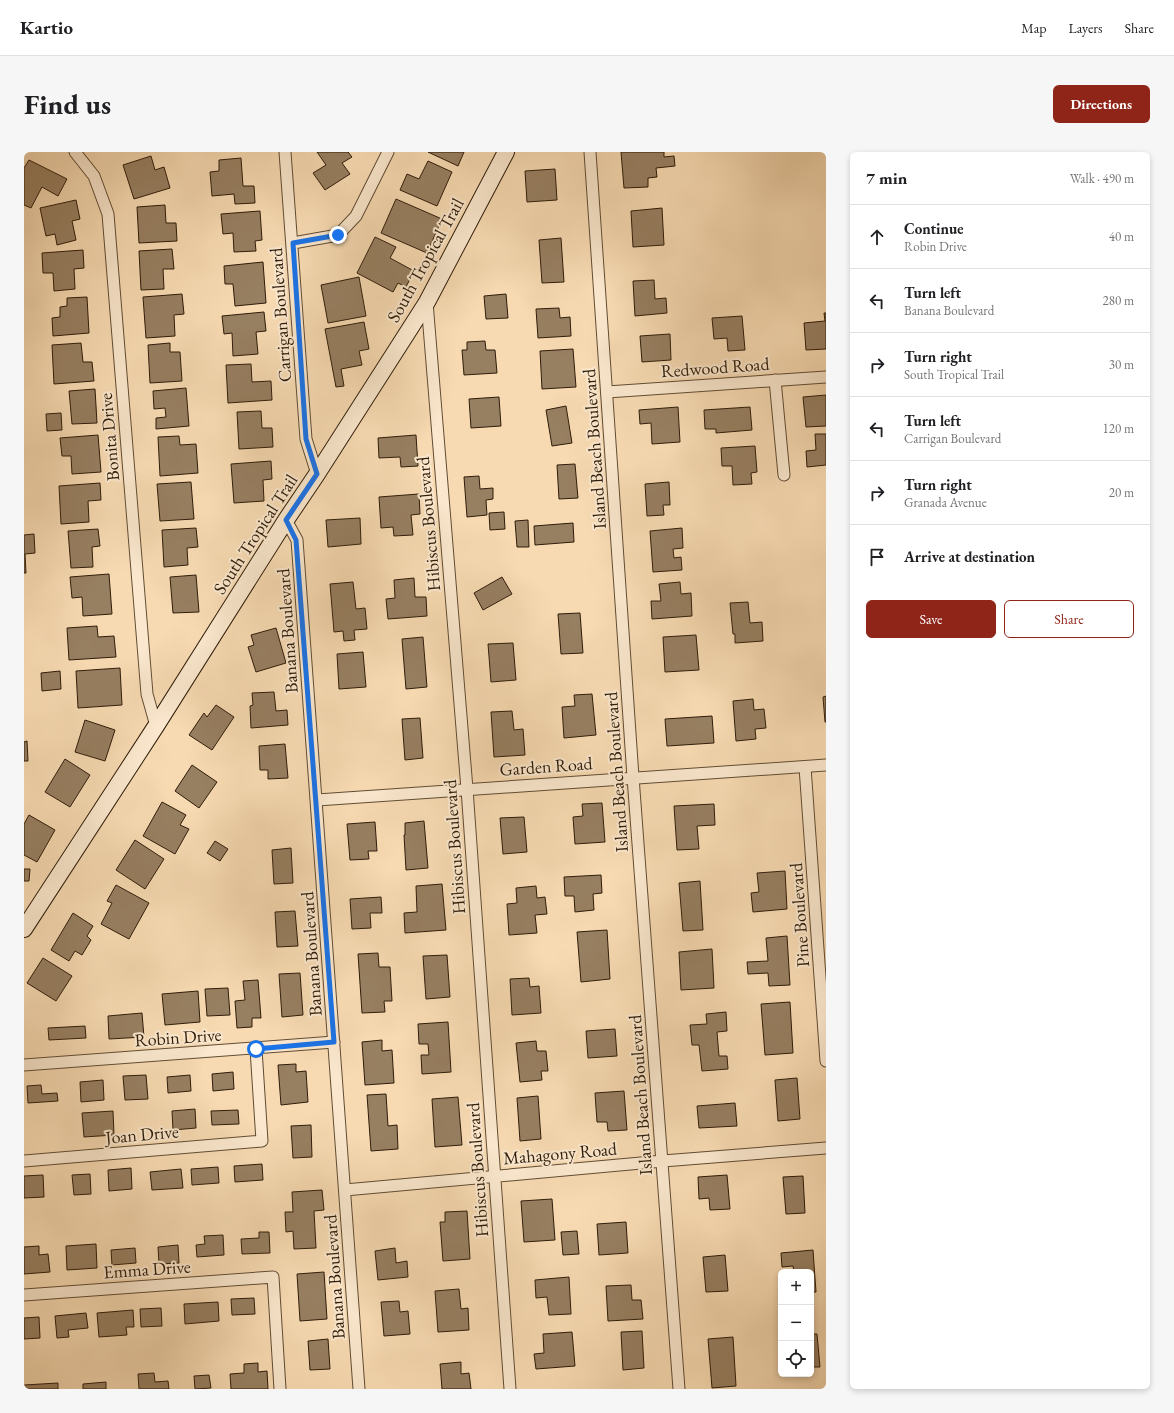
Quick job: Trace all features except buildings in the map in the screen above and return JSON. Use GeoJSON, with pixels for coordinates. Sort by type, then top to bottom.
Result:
{"type":"FeatureCollection","features":[{"type":"Feature","properties":{"kind":"street","name":"Bonita Drive"},"geometry":{"type":"LineString","coordinates":[[75,152],[94,176],[108,214],[147,694],[156,726]]}},
{"type":"Feature","properties":{"kind":"street","name":"Carrigan Boulevard"},"geometry":{"type":"LineString","coordinates":[[285,152],[293,243],[306,439],[317,474]]}},
{"type":"Feature","properties":{"kind":"street"},"geometry":{"type":"LineString","coordinates":[[293,243],[338,235],[356,216],[388,152]]}},
{"type":"Feature","properties":{"kind":"street","name":"South Tropical Trail"},"geometry":{"type":"LineString","coordinates":[[24,929],[156,726],[286,520],[428,302],[506,152]]}},
{"type":"Feature","properties":{"kind":"street","name":"Island Beach Boulevard"},"geometry":{"type":"LineString","coordinates":[[590,152],[633,777],[679,1389]]}},
{"type":"Feature","properties":{"kind":"street","name":"Hibiscus Boulevard"},"geometry":{"type":"LineString","coordinates":[[428,302],[467,789],[510,1389]]}},
{"type":"Feature","properties":{"kind":"street","name":"Redwood Road"},"geometry":{"type":"LineString","coordinates":[[607,392],[826,377]]}},
{"type":"Feature","properties":{"kind":"street"},"geometry":{"type":"LineString","coordinates":[[775,380],[784,475]]}},
{"type":"Feature","properties":{"kind":"street","name":"Banana Boulevard"},"geometry":{"type":"LineString","coordinates":[[286,520],[296,540],[317,800],[359,1389]]}},
{"type":"Feature","properties":{"kind":"street","name":"Garden Road"},"geometry":{"type":"LineString","coordinates":[[317,800],[633,777],[826,765]]}},
{"type":"Feature","properties":{"kind":"street","name":"Pine Boulevard"},"geometry":{"type":"LineString","coordinates":[[805,767],[826,1061]]}},
{"type":"Feature","properties":{"kind":"street","name":"Robin Drive"},"geometry":{"type":"LineString","coordinates":[[24,1065],[256,1049],[334,1042]]}},
{"type":"Feature","properties":{"kind":"street","name":"Joan Drive"},"geometry":{"type":"LineString","coordinates":[[24,1161],[262,1141],[256,1049]]}},
{"type":"Feature","properties":{"kind":"street","name":"Mahagony Road"},"geometry":{"type":"LineString","coordinates":[[345,1190],[662,1161],[826,1148]]}},
{"type":"Feature","properties":{"kind":"street","name":"Emma Drive"},"geometry":{"type":"LineString","coordinates":[[24,1295],[273,1277],[280,1389]]}},
{"type":"Feature","properties":{"kind":"route"},"geometry":{"type":"LineString","coordinates":[[256,1049],[334,1042],[317,800],[296,540],[286,520],[317,474],[306,439],[293,243],[338,235]]}}]}
